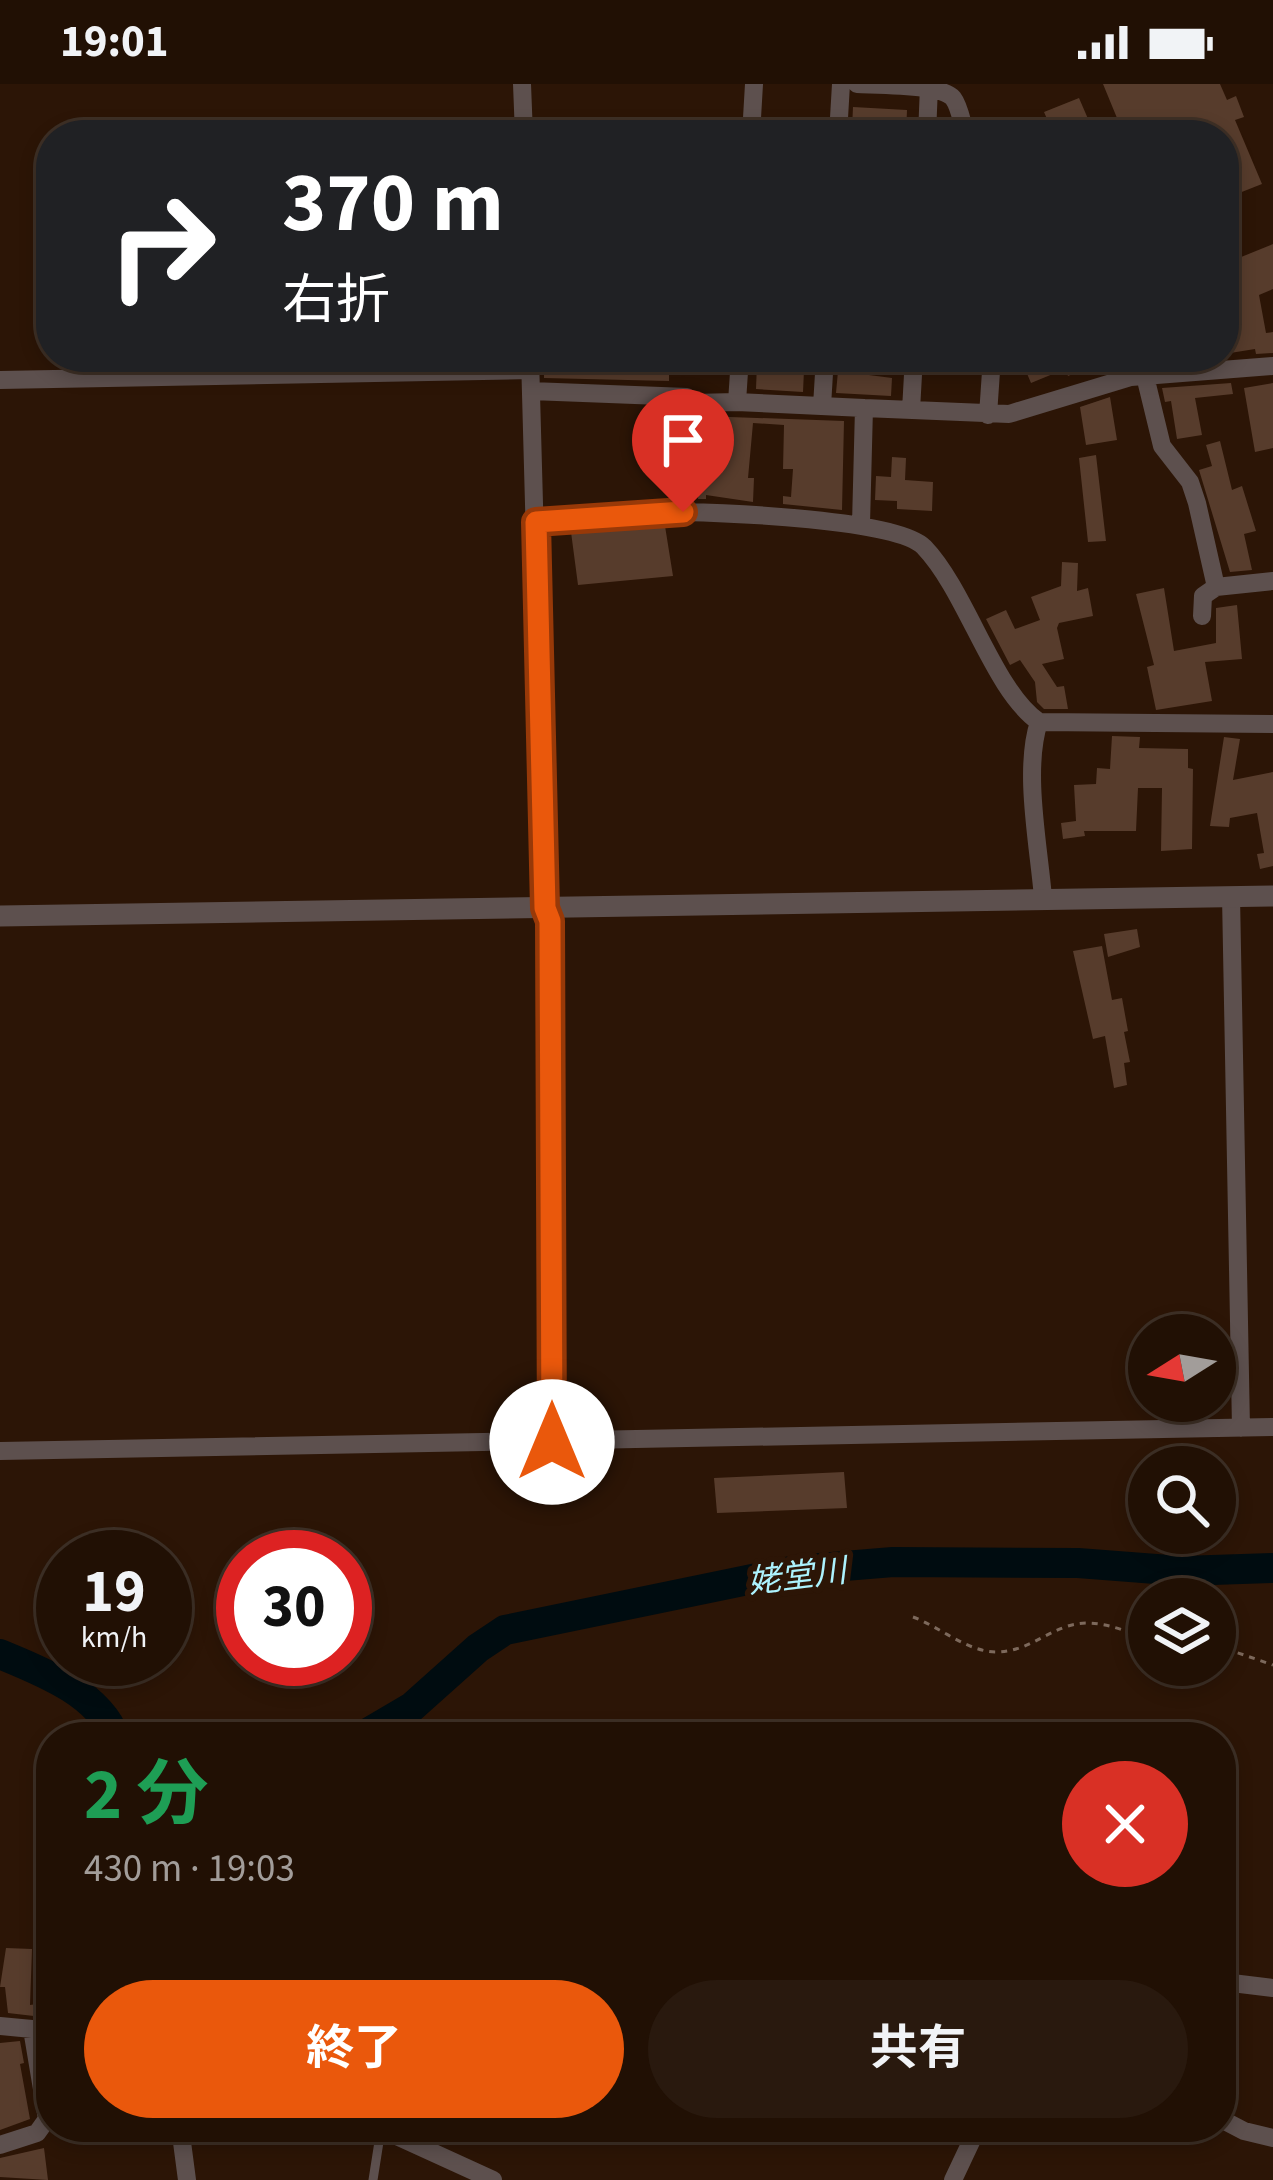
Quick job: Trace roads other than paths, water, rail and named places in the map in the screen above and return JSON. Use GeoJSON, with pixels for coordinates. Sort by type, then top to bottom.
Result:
{"type":"FeatureCollection","features":[{"type":"Feature","properties":{"kind":"street"},"geometry":{"type":"LineString","coordinates":[[522,84],[523,120]]}},
{"type":"Feature","properties":{"kind":"street"},"geometry":{"type":"LineString","coordinates":[[752,120],[754,84]]}},
{"type":"Feature","properties":{"kind":"street"},"geometry":{"type":"LineString","coordinates":[[839,120],[841,84]]}},
{"type":"Feature","properties":{"kind":"street"},"geometry":{"type":"LineString","coordinates":[[857,84],[929,86],[953,98],[961,120]]}},
{"type":"Feature","properties":{"kind":"street"},"geometry":{"type":"LineString","coordinates":[[928,120],[929,86]]}},
{"type":"Feature","properties":{"kind":"street"},"geometry":{"type":"LineString","coordinates":[[1239,369],[1273,366]]}},
{"type":"Feature","properties":{"kind":"street"},"geometry":{"type":"LineString","coordinates":[[0,380],[249,372]]}},
{"type":"Feature","properties":{"kind":"street"},"geometry":{"type":"LineString","coordinates":[[530,372],[545,908],[550,921],[552,1442]]}},
{"type":"Feature","properties":{"kind":"street"},"geometry":{"type":"LineString","coordinates":[[737,402],[739,372]]}},
{"type":"Feature","properties":{"kind":"street"},"geometry":{"type":"LineString","coordinates":[[822,406],[824,372]]}},
{"type":"Feature","properties":{"kind":"street"},"geometry":{"type":"LineString","coordinates":[[911,410],[913,372]]}},
{"type":"Feature","properties":{"kind":"street"},"geometry":{"type":"LineString","coordinates":[[988,415],[991,372]]}},
{"type":"Feature","properties":{"kind":"street"},"geometry":{"type":"LineString","coordinates":[[531,392],[988,415],[1009,413],[1102,383],[1196,372]]}},
{"type":"Feature","properties":{"kind":"street"},"geometry":{"type":"LineString","coordinates":[[1144,376],[1162,446],[1190,482],[1216,587]]}},
{"type":"Feature","properties":{"kind":"street"},"geometry":{"type":"LineString","coordinates":[[683,512],[686,415],[692,403]]}},
{"type":"Feature","properties":{"kind":"street"},"geometry":{"type":"LineString","coordinates":[[861,524],[864,407]]}},
{"type":"Feature","properties":{"kind":"street"},"geometry":{"type":"LineString","coordinates":[[536,522],[683,512],[861,524],[922,544],[956,592],[1012,694],[1039,722],[1273,724]]}},
{"type":"Feature","properties":{"kind":"street"},"geometry":{"type":"LineString","coordinates":[[1202,616],[1203,596],[1216,587],[1273,581]]}},
{"type":"Feature","properties":{"kind":"street"},"geometry":{"type":"LineString","coordinates":[[1039,722],[1034,754],[1043,898]]}},
{"type":"Feature","properties":{"kind":"street"},"geometry":{"type":"LineString","coordinates":[[1232,896],[1241,1428]]}},
{"type":"Feature","properties":{"kind":"street"},"geometry":{"type":"LineString","coordinates":[[0,916],[1273,896]]}},
{"type":"Feature","properties":{"kind":"street"},"geometry":{"type":"LineString","coordinates":[[0,1451],[1273,1427]]}},
{"type":"Feature","properties":{"kind":"street"},"geometry":{"type":"LineString","coordinates":[[1236,1983],[1273,1988]]}},
{"type":"Feature","properties":{"kind":"street"},"geometry":{"type":"LineString","coordinates":[[0,2026],[32,2029],[36,2046]]}},
{"type":"Feature","properties":{"kind":"street"},"geometry":{"type":"LineString","coordinates":[[1236,2127],[1273,2138]]}},
{"type":"Feature","properties":{"kind":"street"},"geometry":{"type":"LineString","coordinates":[[0,2145],[36,2134]]}},
{"type":"Feature","properties":{"kind":"street"},"geometry":{"type":"LineString","coordinates":[[182,2142],[187,2180]]}},
{"type":"Feature","properties":{"kind":"street"},"geometry":{"type":"LineString","coordinates":[[410,2142],[493,2180]]}},
{"type":"Feature","properties":{"kind":"street"},"geometry":{"type":"LineString","coordinates":[[953,2180],[971,2142]]}},
{"type":"Feature","properties":{"kind":"lane"},"geometry":{"type":"LineString","coordinates":[[373,2180],[379,2142]]}},
{"type":"Feature","properties":{"kind":"waterway","name":"姥堂川"},"geometry":{"type":"LineString","coordinates":[[386,1722],[412,1707],[505,1630],[796,1570],[893,1562],[1078,1563],[1182,1571],[1273,1568]]}},
{"type":"Feature","properties":{"kind":"waterway","name":"姥堂川"},"geometry":{"type":"LineString","coordinates":[[0,1654],[82,1696],[108,1722]]}}]}
